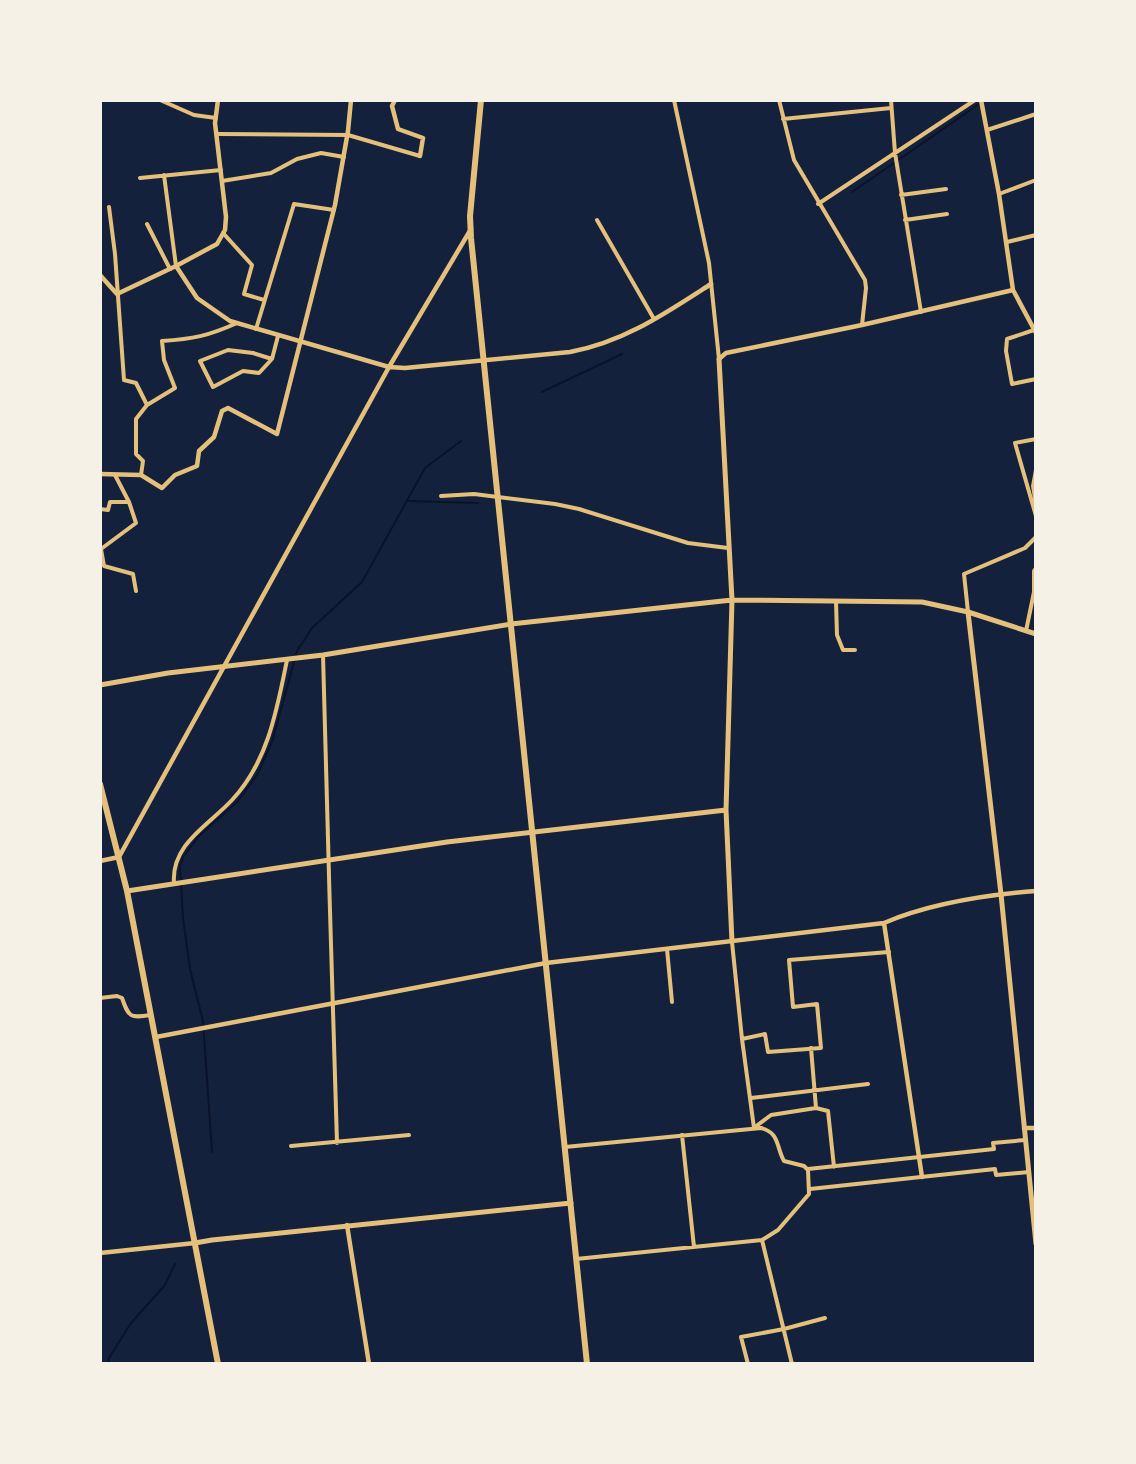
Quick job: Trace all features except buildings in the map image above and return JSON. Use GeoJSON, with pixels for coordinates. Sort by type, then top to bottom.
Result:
{"type":"FeatureCollection","features":[{"type":"Feature","properties":{"kind":"main road"},"geometry":{"type":"LineString","coordinates":[[481,100],[470,216],[471,229],[587,1364]]}},
{"type":"Feature","properties":{"kind":"main road"},"geometry":{"type":"LineString","coordinates":[[719,359],[732,600],[726,810],[732,942]]}},
{"type":"Feature","properties":{"kind":"main road"},"geometry":{"type":"LineString","coordinates":[[100,685],[168,673],[323,655],[511,624],[732,600],[922,602],[968,612],[1035,634]]}},
{"type":"Feature","properties":{"kind":"main road"},"geometry":{"type":"LineString","coordinates":[[968,612],[1001,894],[1035,1244]]}},
{"type":"Feature","properties":{"kind":"main road"},"geometry":{"type":"LineString","coordinates":[[100,784],[127,891],[218,1364]]}},
{"type":"Feature","properties":{"kind":"main road"},"geometry":{"type":"LineString","coordinates":[[127,891],[447,842],[726,810]]}},
{"type":"Feature","properties":{"kind":"main road"},"geometry":{"type":"LineString","coordinates":[[195,1243],[347,1225],[571,1203]]}},
{"type":"Feature","properties":{"kind":"street"},"geometry":{"type":"LineString","coordinates":[[160,100],[194,115],[216,118]]}},
{"type":"Feature","properties":{"kind":"street"},"geometry":{"type":"LineString","coordinates":[[117,294],[217,244],[223,232],[226,217],[217,134],[218,100]]}},
{"type":"Feature","properties":{"kind":"street"},"geometry":{"type":"LineString","coordinates":[[100,474],[141,475],[162,488],[174,475],[198,466],[199,451],[214,437],[222,411],[228,408],[277,434],[334,210],[348,135],[351,100]]}},
{"type":"Feature","properties":{"kind":"street"},"geometry":{"type":"LineString","coordinates":[[217,134],[348,135],[420,156],[423,138],[398,129],[392,106],[395,100]]}},
{"type":"Feature","properties":{"kind":"street"},"geometry":{"type":"LineString","coordinates":[[674,100],[698,208],[711,284],[719,359]]}},
{"type":"Feature","properties":{"kind":"street"},"geometry":{"type":"LineString","coordinates":[[779,100],[794,160],[865,280],[862,325]]}},
{"type":"Feature","properties":{"kind":"street"},"geometry":{"type":"LineString","coordinates":[[891,100],[895,153],[921,312]]}},
{"type":"Feature","properties":{"kind":"street"},"geometry":{"type":"LineString","coordinates":[[819,204],[975,100]]}},
{"type":"Feature","properties":{"kind":"street"},"geometry":{"type":"LineString","coordinates":[[981,102],[999,194],[1013,290],[1035,331],[1007,339],[1006,351],[1012,384],[1035,379]]}},
{"type":"Feature","properties":{"kind":"street"},"geometry":{"type":"LineString","coordinates":[[783,119],[891,108]]}},
{"type":"Feature","properties":{"kind":"street"},"geometry":{"type":"LineString","coordinates":[[987,130],[1035,114]]}},
{"type":"Feature","properties":{"kind":"street"},"geometry":{"type":"LineString","coordinates":[[222,182],[271,173],[297,159],[321,153],[344,157]]}},
{"type":"Feature","properties":{"kind":"street"},"geometry":{"type":"LineString","coordinates":[[140,177],[221,170]]}},
{"type":"Feature","properties":{"kind":"street"},"geometry":{"type":"LineString","coordinates":[[164,175],[173,268]]}},
{"type":"Feature","properties":{"kind":"street"},"geometry":{"type":"LineString","coordinates":[[999,194],[1035,180]]}},
{"type":"Feature","properties":{"kind":"street"},"geometry":{"type":"LineString","coordinates":[[901,195],[946,189]]}},
{"type":"Feature","properties":{"kind":"street"},"geometry":{"type":"LineString","coordinates":[[256,329],[294,204],[334,210]]}},
{"type":"Feature","properties":{"kind":"street"},"geometry":{"type":"LineString","coordinates":[[109,207],[115,254],[124,380],[136,382],[147,405]]}},
{"type":"Feature","properties":{"kind":"street"},"geometry":{"type":"LineString","coordinates":[[905,220],[947,214]]}},
{"type":"Feature","properties":{"kind":"street"},"geometry":{"type":"LineString","coordinates":[[597,220],[654,319]]}},
{"type":"Feature","properties":{"kind":"street"},"geometry":{"type":"LineString","coordinates":[[147,224],[173,268],[197,298],[230,321],[389,367],[405,368],[485,361],[590,348],[623,336],[711,284]]}},
{"type":"Feature","properties":{"kind":"street"},"geometry":{"type":"LineString","coordinates":[[100,861],[119,857],[389,367],[471,229]]}},
{"type":"Feature","properties":{"kind":"street"},"geometry":{"type":"LineString","coordinates":[[223,232],[252,265],[244,294],[264,300]]}},
{"type":"Feature","properties":{"kind":"street"},"geometry":{"type":"LineString","coordinates":[[1006,242],[1035,235]]}},
{"type":"Feature","properties":{"kind":"street"},"geometry":{"type":"LineString","coordinates":[[100,275],[117,294]]}},
{"type":"Feature","properties":{"kind":"street"},"geometry":{"type":"LineString","coordinates":[[719,359],[726,353],[862,325],[1013,290]]}},
{"type":"Feature","properties":{"kind":"street"},"geometry":{"type":"LineString","coordinates":[[141,475],[143,461],[136,454],[136,419],[147,405],[175,388],[164,360],[162,341],[185,340],[210,335],[237,323]]}},
{"type":"Feature","properties":{"kind":"street"},"geometry":{"type":"LineString","coordinates":[[272,359],[253,353],[228,350],[200,361],[213,387],[243,371],[259,373],[272,359],[278,336]]}},
{"type":"Feature","properties":{"kind":"street"},"geometry":{"type":"LineString","coordinates":[[1035,438],[1015,443],[1035,516]]}},
{"type":"Feature","properties":{"kind":"street"},"geometry":{"type":"LineString","coordinates":[[1035,470],[1033,486],[1035,504]]}},
{"type":"Feature","properties":{"kind":"street"},"geometry":{"type":"LineString","coordinates":[[115,475],[129,502],[136,523],[101,549],[104,566],[133,574],[136,591]]}},
{"type":"Feature","properties":{"kind":"street"},"geometry":{"type":"LineString","coordinates":[[441,496],[474,494],[555,504],[579,509],[688,543],[728,548]]}},
{"type":"Feature","properties":{"kind":"street"},"geometry":{"type":"LineString","coordinates":[[100,509],[108,510],[110,502],[129,502]]}},
{"type":"Feature","properties":{"kind":"street"},"geometry":{"type":"LineString","coordinates":[[968,612],[964,574],[1025,548],[1035,537]]}},
{"type":"Feature","properties":{"kind":"street"},"geometry":{"type":"LineString","coordinates":[[1026,631],[1034,592],[1035,568]]}},
{"type":"Feature","properties":{"kind":"street"},"geometry":{"type":"LineString","coordinates":[[836,602],[837,635],[843,650],[855,650]]}},
{"type":"Feature","properties":{"kind":"street"},"geometry":{"type":"LineString","coordinates":[[323,655],[337,1143]]}},
{"type":"Feature","properties":{"kind":"street"},"geometry":{"type":"LineString","coordinates":[[174,883],[173,871],[177,859],[195,833],[233,800],[256,767],[274,722],[287,660]]}},
{"type":"Feature","properties":{"kind":"street"},"geometry":{"type":"LineString","coordinates":[[156,1037],[546,963],[884,923],[916,911],[1001,894],[1035,891]]}},
{"type":"Feature","properties":{"kind":"street"},"geometry":{"type":"LineString","coordinates":[[884,923],[922,1177]]}},
{"type":"Feature","properties":{"kind":"street"},"geometry":{"type":"LineString","coordinates":[[732,942],[754,1128]]}},
{"type":"Feature","properties":{"kind":"street"},"geometry":{"type":"LineString","coordinates":[[667,949],[672,1002]]}},
{"type":"Feature","properties":{"kind":"street"},"geometry":{"type":"LineString","coordinates":[[742,1039],[765,1034],[768,1052],[821,1048],[817,1004],[793,1006],[789,960],[889,952]]}},
{"type":"Feature","properties":{"kind":"street"},"geometry":{"type":"LineString","coordinates":[[100,998],[117,996],[122,998],[126,1011],[134,1018],[152,1015]]}},
{"type":"Feature","properties":{"kind":"street"},"geometry":{"type":"LineString","coordinates":[[811,1048],[816,1108]]}},
{"type":"Feature","properties":{"kind":"street"},"geometry":{"type":"LineString","coordinates":[[750,1098],[868,1084]]}},
{"type":"Feature","properties":{"kind":"street"},"geometry":{"type":"LineString","coordinates":[[754,1128],[771,1115],[816,1108],[828,1111],[834,1167]]}},
{"type":"Feature","properties":{"kind":"street"},"geometry":{"type":"LineString","coordinates":[[565,1147],[754,1128],[767,1129],[777,1138],[784,1161],[804,1166],[808,1170],[810,1189],[807,1198],[778,1230],[762,1240],[576,1259]]}},
{"type":"Feature","properties":{"kind":"street"},"geometry":{"type":"LineString","coordinates":[[1024,1128],[1035,1128]]}},
{"type":"Feature","properties":{"kind":"street"},"geometry":{"type":"LineString","coordinates":[[291,1146],[409,1135]]}},
{"type":"Feature","properties":{"kind":"street"},"geometry":{"type":"LineString","coordinates":[[682,1135],[694,1247]]}},
{"type":"Feature","properties":{"kind":"street"},"geometry":{"type":"LineString","coordinates":[[808,1170],[994,1149],[993,1143],[1025,1140]]}},
{"type":"Feature","properties":{"kind":"street"},"geometry":{"type":"LineString","coordinates":[[810,1189],[996,1169],[996,1175],[1029,1172]]}},
{"type":"Feature","properties":{"kind":"street"},"geometry":{"type":"LineString","coordinates":[[347,1225],[369,1364]]}},
{"type":"Feature","properties":{"kind":"street"},"geometry":{"type":"LineString","coordinates":[[762,1240],[792,1364]]}},
{"type":"Feature","properties":{"kind":"street"},"geometry":{"type":"LineString","coordinates":[[100,1253],[195,1243]]}},
{"type":"Feature","properties":{"kind":"street"},"geometry":{"type":"LineString","coordinates":[[747,1364],[741,1336],[784,1329],[825,1318]]}},
{"type":"Feature","properties":{"kind":"waterway"},"geometry":{"type":"LineString","coordinates":[[852,192],[985,100]]}},
{"type":"Feature","properties":{"kind":"waterway"},"geometry":{"type":"LineString","coordinates":[[542,392],[622,354]]}},
{"type":"Feature","properties":{"kind":"waterway"},"geometry":{"type":"LineString","coordinates":[[212,1152],[203,1021],[190,969],[183,918],[180,867],[183,857],[199,836],[238,801],[257,775],[272,742],[297,651],[312,628],[362,582],[425,468],[461,441]]}},
{"type":"Feature","properties":{"kind":"waterway"},"geometry":{"type":"LineString","coordinates":[[409,501],[478,503]]}},
{"type":"Feature","properties":{"kind":"waterway"},"geometry":{"type":"LineString","coordinates":[[108,1364],[109,1358],[131,1323],[165,1285],[175,1264]]}}]}
